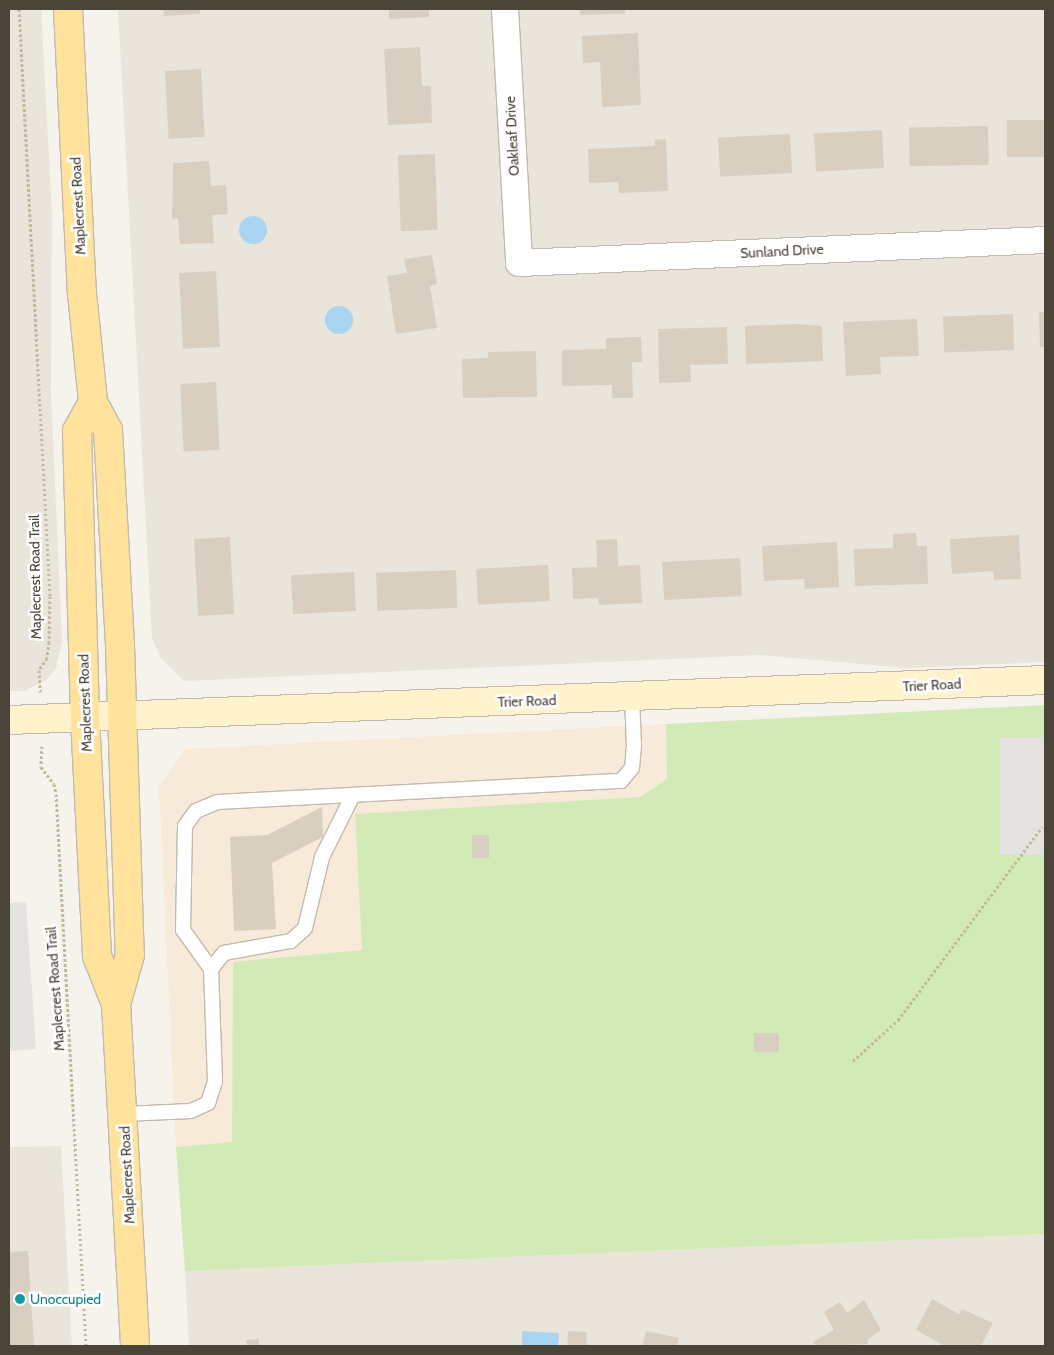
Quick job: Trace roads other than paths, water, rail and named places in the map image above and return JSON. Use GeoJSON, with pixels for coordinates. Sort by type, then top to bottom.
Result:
{"type":"FeatureCollection","features":[{"type":"Feature","properties":{"kind":"main road","name":"Maplecrest Road"},"geometry":{"type":"LineString","coordinates":[[68,9],[82,293],[93,402],[108,430],[124,717],[130,956],[116,1004]]}},
{"type":"Feature","properties":{"kind":"main road","name":"Maplecrest Road"},"geometry":{"type":"LineString","coordinates":[[93,402],[77,431],[85,718],[97,956],[116,1004],[124,1114],[135,1346]]}},
{"type":"Feature","properties":{"kind":"street","name":"Oakleaf Drive"},"geometry":{"type":"LineString","coordinates":[[505,9],[519,263]]}},
{"type":"Feature","properties":{"kind":"street","name":"Sunland Drive"},"geometry":{"type":"LineString","coordinates":[[519,263],[1045,240]]}},
{"type":"Feature","properties":{"kind":"street","name":"Trier Road"},"geometry":{"type":"LineString","coordinates":[[9,720],[632,698],[1045,680]]}},
{"type":"Feature","properties":{"kind":"lane"},"geometry":{"type":"LineString","coordinates":[[124,1114],[191,1111],[208,1103],[215,1082],[212,969],[183,930],[185,826],[196,811],[217,802],[621,781],[632,768],[634,745],[632,698]]}},
{"type":"Feature","properties":{"kind":"lane"},"geometry":{"type":"LineString","coordinates":[[212,969],[224,953],[291,941],[304,928],[322,857],[353,794]]}},
{"type":"Feature","properties":{"kind":"water"},"geometry":{"type":"Polygon","coordinates":[[[253,216],[263,220],[267,230],[263,240],[253,244],[243,240],[239,230],[243,220],[253,216]]]}},
{"type":"Feature","properties":{"kind":"water"},"geometry":{"type":"Polygon","coordinates":[[[339,306],[349,310],[353,320],[349,330],[339,334],[329,330],[325,320],[329,310],[339,306]]]}},
{"type":"Feature","properties":{"kind":"water"},"geometry":{"type":"Polygon","coordinates":[[[522,1331],[559,1333],[558,1346],[522,1346],[522,1331]]]}},
{"type":"Feature","properties":{"kind":"place","name":"Unoccupied"},"geometry":{"type":"Point","coordinates":[20,1299]}}]}
